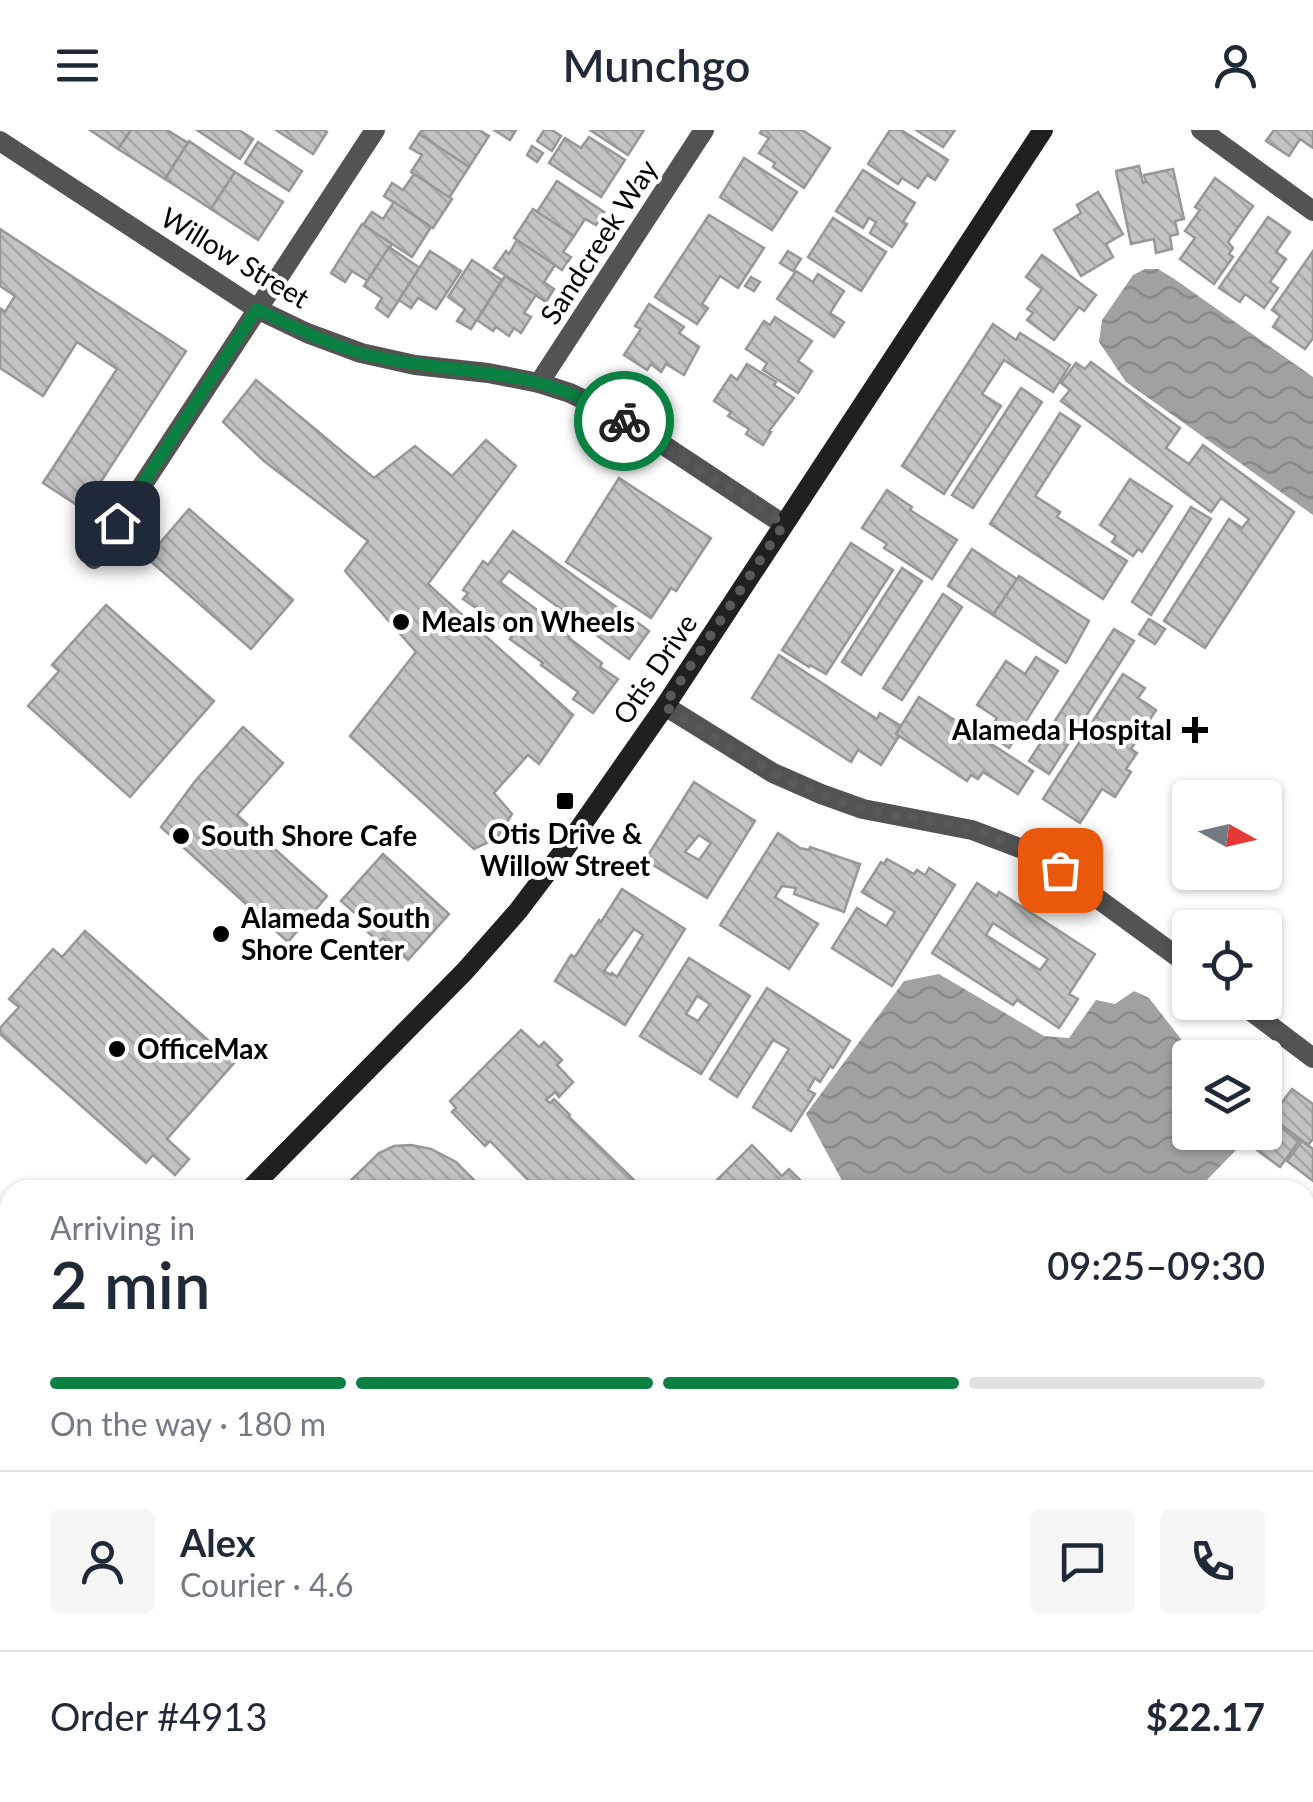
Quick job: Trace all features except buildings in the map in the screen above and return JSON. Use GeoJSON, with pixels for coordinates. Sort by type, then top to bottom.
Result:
{"type":"FeatureCollection","features":[{"type":"Feature","properties":{"kind":"main road","name":"Otis Drive"},"geometry":{"type":"LineString","coordinates":[[259,1180],[428,1010],[518,911],[565,849],[664,706],[1044,130]]}},
{"type":"Feature","properties":{"kind":"street"},"geometry":{"type":"LineString","coordinates":[[94,560],[375,130]]}},
{"type":"Feature","properties":{"kind":"street","name":"Sandcreek Way"},"geometry":{"type":"LineString","coordinates":[[539,383],[704,130]]}},
{"type":"Feature","properties":{"kind":"street"},"geometry":{"type":"LineString","coordinates":[[1201,130],[1313,210]]}},
{"type":"Feature","properties":{"kind":"street","name":"Willow Street"},"geometry":{"type":"LineString","coordinates":[[0,141],[257,309],[361,353],[539,383],[570,394],[617,417],[784,524]]}},
{"type":"Feature","properties":{"kind":"street"},"geometry":{"type":"LineString","coordinates":[[664,706],[773,773],[821,794],[864,809],[972,830],[1038,855],[1172,953]]}},
{"type":"Feature","properties":{"kind":"street"},"geometry":{"type":"LineString","coordinates":[[1263,1020],[1313,1058]]}},
{"type":"Feature","properties":{"kind":"water"},"geometry":{"type":"Polygon","coordinates":[[[1145,269],[1158,269],[1173,278],[1313,377],[1313,515],[1126,382],[1099,342],[1102,320],[1133,275],[1145,269]]]}},
{"type":"Feature","properties":{"kind":"water"},"geometry":{"type":"Polygon","coordinates":[[[939,974],[1044,1036],[1069,1038],[1096,1000],[1115,1004],[1134,991],[1149,998],[1182,1040],[1172,1040],[1172,1150],[1236,1150],[1207,1180],[842,1180],[806,1114],[904,981],[939,974]]]}},
{"type":"Feature","properties":{"kind":"way so far"},"geometry":{"type":"LineString","coordinates":[[624,421],[784,524],[664,706],[773,773],[821,794],[864,809],[972,830],[1038,855],[1060,870]]}},
{"type":"Feature","properties":{"kind":"place","name":"Meals on Wheels"},"geometry":{"type":"Point","coordinates":[401,622]}},
{"type":"Feature","properties":{"kind":"place","name":"Alameda Hospital"},"geometry":{"type":"Point","coordinates":[1195,730]}},
{"type":"Feature","properties":{"kind":"place","name":"Otis Drive & Willow Street"},"geometry":{"type":"Point","coordinates":[565,801]}},
{"type":"Feature","properties":{"kind":"place","name":"South Shore Cafe"},"geometry":{"type":"Point","coordinates":[181,836]}},
{"type":"Feature","properties":{"kind":"place","name":"Alameda South Shore Center"},"geometry":{"type":"Point","coordinates":[221,934]}},
{"type":"Feature","properties":{"kind":"place","name":"OfficeMax"},"geometry":{"type":"Point","coordinates":[117,1049]}},
{"type":"Feature","properties":{"kind":"route"},"geometry":{"type":"LineString","coordinates":[[117,523],[257,309],[361,353],[539,383],[624,421]]}}]}
